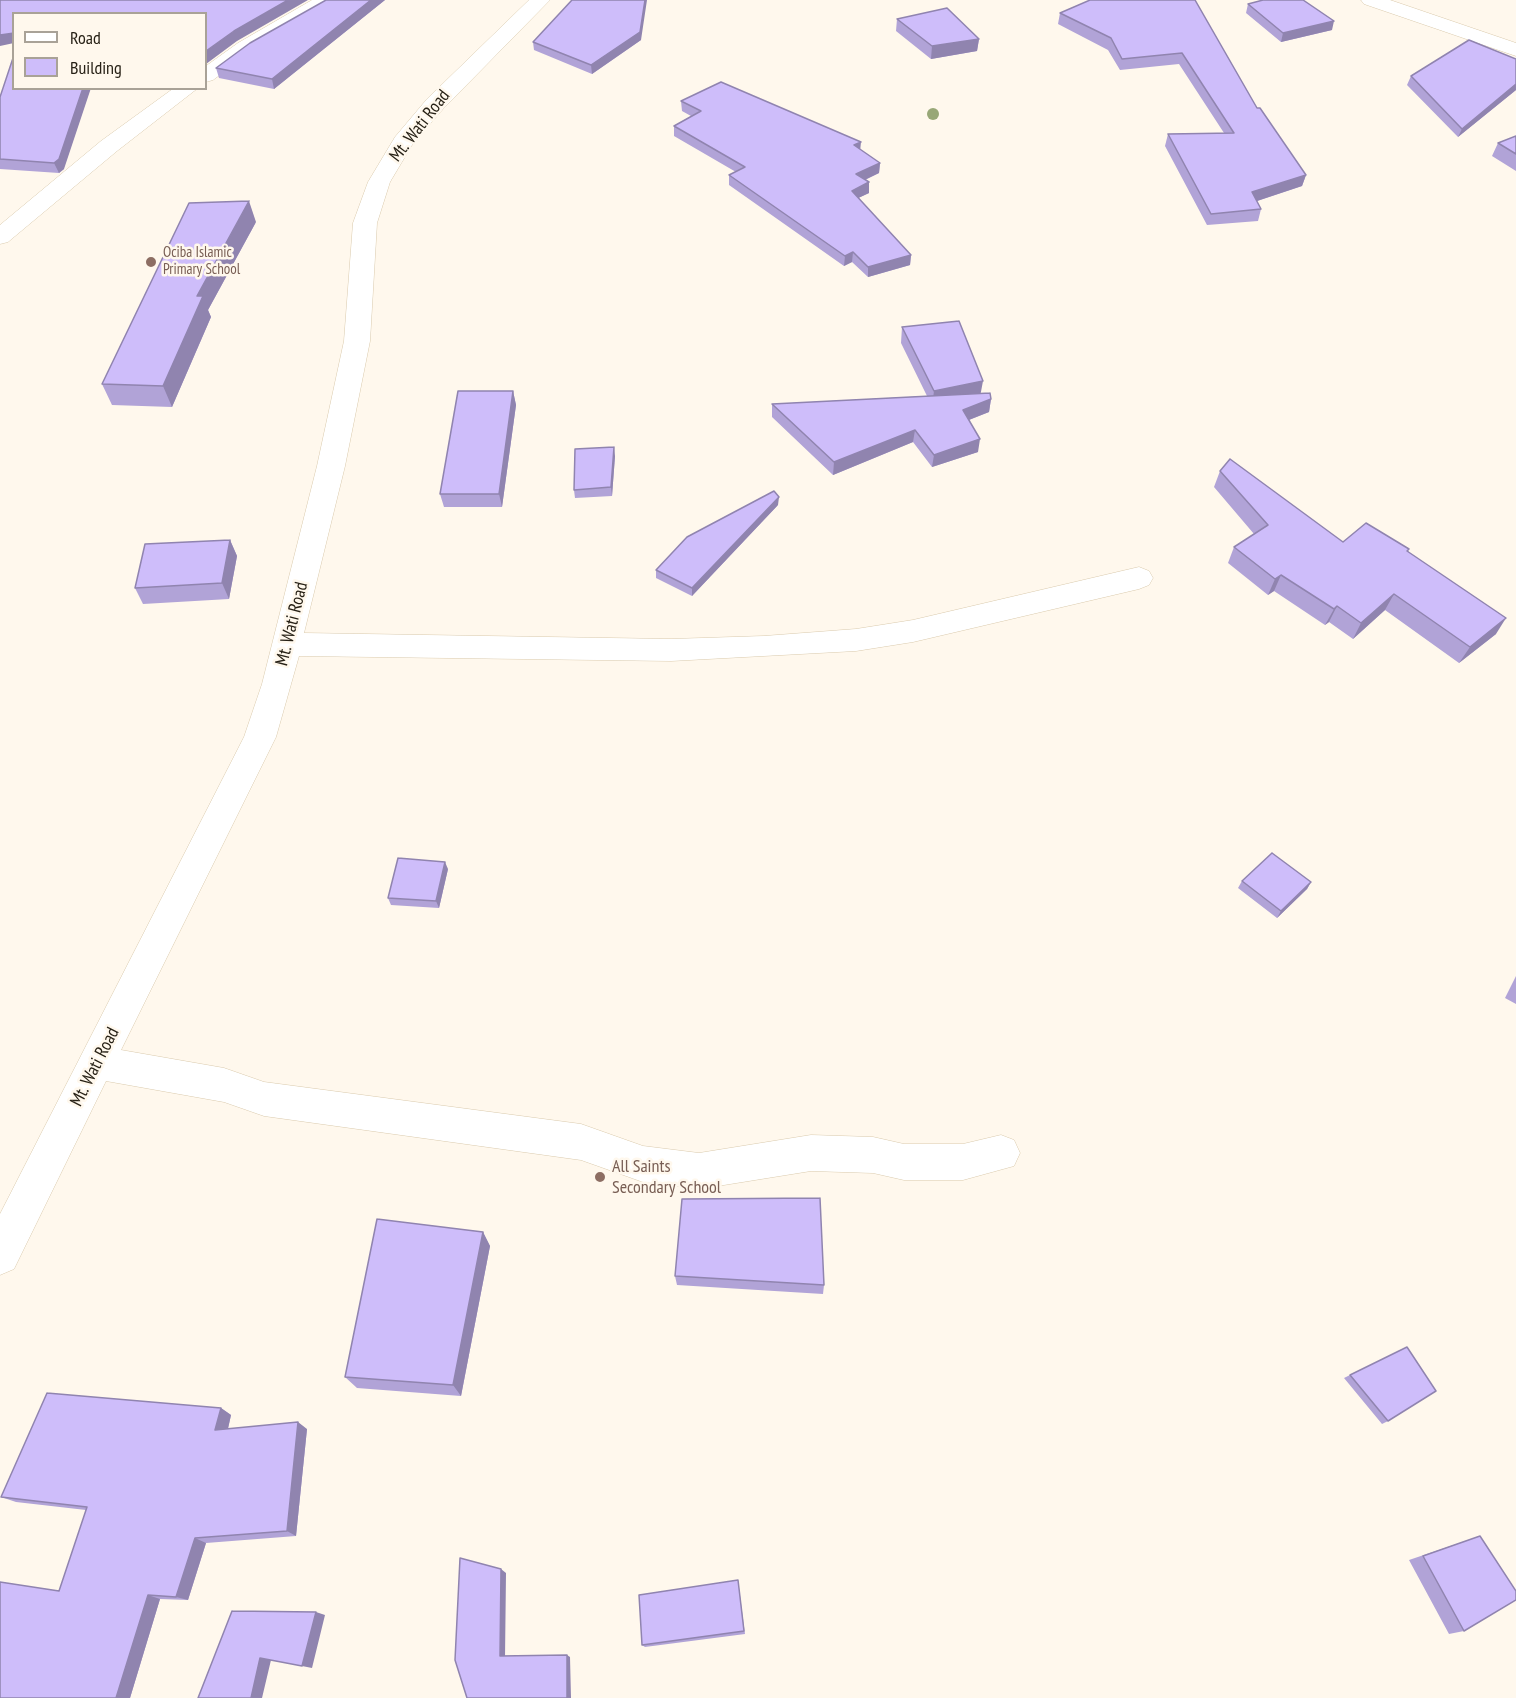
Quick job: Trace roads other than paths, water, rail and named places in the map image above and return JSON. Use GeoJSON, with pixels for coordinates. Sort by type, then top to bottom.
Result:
{"type":"FeatureCollection","features":[{"type":"Feature","properties":{"kind":"street"},"geometry":{"type":"LineString","coordinates":[[207,75],[245,47],[327,0]]}},
{"type":"Feature","properties":{"kind":"street","name":"Mt. Wati Road"},"geometry":{"type":"LineString","coordinates":[[0,1255],[260,737],[287,644],[331,466],[354,352],[365,224],[379,182],[402,142],[435,104],[540,0]]}},
{"type":"Feature","properties":{"kind":"street"},"geometry":{"type":"LineString","coordinates":[[1371,0],[1516,50]]}},
{"type":"Feature","properties":{"kind":"street"},"geometry":{"type":"LineString","coordinates":[[0,237],[110,146],[185,90]]}},
{"type":"Feature","properties":{"kind":"street"},"geometry":{"type":"LineString","coordinates":[[0,210],[31,212]]}},
{"type":"Feature","properties":{"kind":"street"},"geometry":{"type":"LineString","coordinates":[[287,644],[671,650],[856,640],[913,631],[1139,578]]}},
{"type":"Feature","properties":{"kind":"street"},"geometry":{"type":"LineString","coordinates":[[97,1063],[225,1085],[264,1099],[581,1142],[643,1164],[699,1171],[736,1167],[810,1153],[873,1155],[904,1162],[963,1162],[1001,1153]]}},
{"type":"Feature","properties":{"kind":"place","name":"Ociba Islamic Primary School"},"geometry":{"type":"Point","coordinates":[151,262]}},
{"type":"Feature","properties":{"kind":"place","name":"All Saints Secondary School"},"geometry":{"type":"Point","coordinates":[600,1177]}}]}
